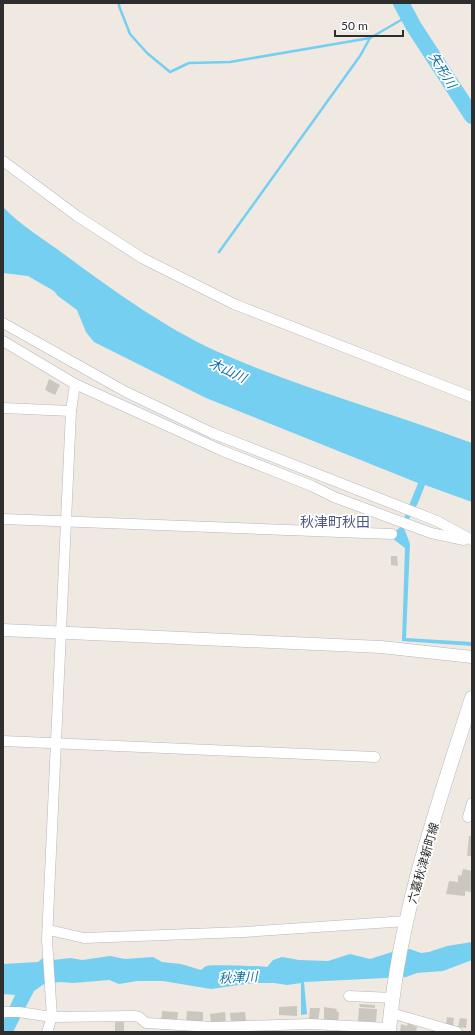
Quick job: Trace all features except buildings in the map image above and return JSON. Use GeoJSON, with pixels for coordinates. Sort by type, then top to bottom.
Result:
{"type":"FeatureCollection","features":[{"type":"Feature","properties":{"kind":"main road","name":"六嘉秋津新町線"},"geometry":{"type":"LineString","coordinates":[[389,1030],[393,998],[407,921],[433,825],[472,698]]}},
{"type":"Feature","properties":{"kind":"street"},"geometry":{"type":"LineString","coordinates":[[3,161],[77,216],[142,258],[227,301],[472,397]]}},
{"type":"Feature","properties":{"kind":"street"},"geometry":{"type":"LineString","coordinates":[[3,323],[126,392],[212,433],[437,521],[472,541]]}},
{"type":"Feature","properties":{"kind":"street"},"geometry":{"type":"LineString","coordinates":[[3,341],[75,384],[223,451],[312,486],[334,497],[431,533],[472,541]]}},
{"type":"Feature","properties":{"kind":"street"},"geometry":{"type":"LineString","coordinates":[[47,1032],[52,1017],[48,935],[71,410],[75,384]]}},
{"type":"Feature","properties":{"kind":"street"},"geometry":{"type":"LineString","coordinates":[[3,408],[71,410]]}},
{"type":"Feature","properties":{"kind":"street"},"geometry":{"type":"LineString","coordinates":[[3,518],[67,522],[392,534]]}},
{"type":"Feature","properties":{"kind":"street"},"geometry":{"type":"LineString","coordinates":[[3,630],[381,647],[472,657]]}},
{"type":"Feature","properties":{"kind":"street"},"geometry":{"type":"LineString","coordinates":[[3,741],[375,757]]}},
{"type":"Feature","properties":{"kind":"street"},"geometry":{"type":"LineString","coordinates":[[468,817],[472,803]]}},
{"type":"Feature","properties":{"kind":"street"},"geometry":{"type":"LineString","coordinates":[[48,935],[84,938],[244,932],[407,921]]}},
{"type":"Feature","properties":{"kind":"street"},"geometry":{"type":"LineString","coordinates":[[350,996],[393,998]]}},
{"type":"Feature","properties":{"kind":"street"},"geometry":{"type":"LineString","coordinates":[[5,1012],[19,1012],[52,1017],[134,1016],[139,1017],[146,1023],[212,1029],[311,1028],[389,1030]]}},
{"type":"Feature","properties":{"kind":"street"},"geometry":{"type":"LineString","coordinates":[[391,1013],[457,1032]]}},
{"type":"Feature","properties":{"kind":"water","name":"木山川"},"geometry":{"type":"Polygon","coordinates":[[[3,207],[25,226],[120,294],[157,319],[196,341],[247,364],[311,388],[472,443],[472,502],[425,485],[418,503],[404,528],[410,544],[406,638],[472,642],[472,646],[402,641],[405,548],[392,538],[393,534],[401,526],[418,483],[206,398],[94,342],[86,332],[77,310],[58,296],[54,291],[28,276],[3,273],[3,207]]]}},
{"type":"Feature","properties":{"kind":"water","name":"秋津川"},"geometry":{"type":"Polygon","coordinates":[[[472,942],[472,960],[443,971],[417,973],[406,977],[304,982],[307,1014],[301,1015],[301,983],[287,985],[274,983],[253,983],[211,989],[163,981],[137,981],[119,984],[109,980],[73,983],[60,982],[44,984],[34,991],[13,1032],[3,1032],[3,1022],[15,995],[3,994],[3,964],[38,962],[44,957],[53,960],[71,958],[82,960],[110,956],[125,959],[153,957],[162,962],[181,964],[201,970],[209,965],[267,967],[273,960],[282,957],[299,960],[328,961],[350,954],[370,959],[392,952],[410,949],[421,953],[447,946],[472,942]]]}},
{"type":"Feature","properties":{"kind":"waterway"},"geometry":{"type":"LineString","coordinates":[[119,3],[130,34],[147,53],[170,72],[189,63],[230,62],[370,38],[408,16]]}},
{"type":"Feature","properties":{"kind":"waterway","name":"矢形川"},"geometry":{"type":"LineString","coordinates":[[401,3],[414,27],[472,116]]}},
{"type":"Feature","properties":{"kind":"waterway"},"geometry":{"type":"LineString","coordinates":[[219,252],[360,56],[370,38]]}},
{"type":"Feature","properties":{"kind":"district","name":"秋津町秋田"},"geometry":{"type":"Point","coordinates":[335,521]}}]}
